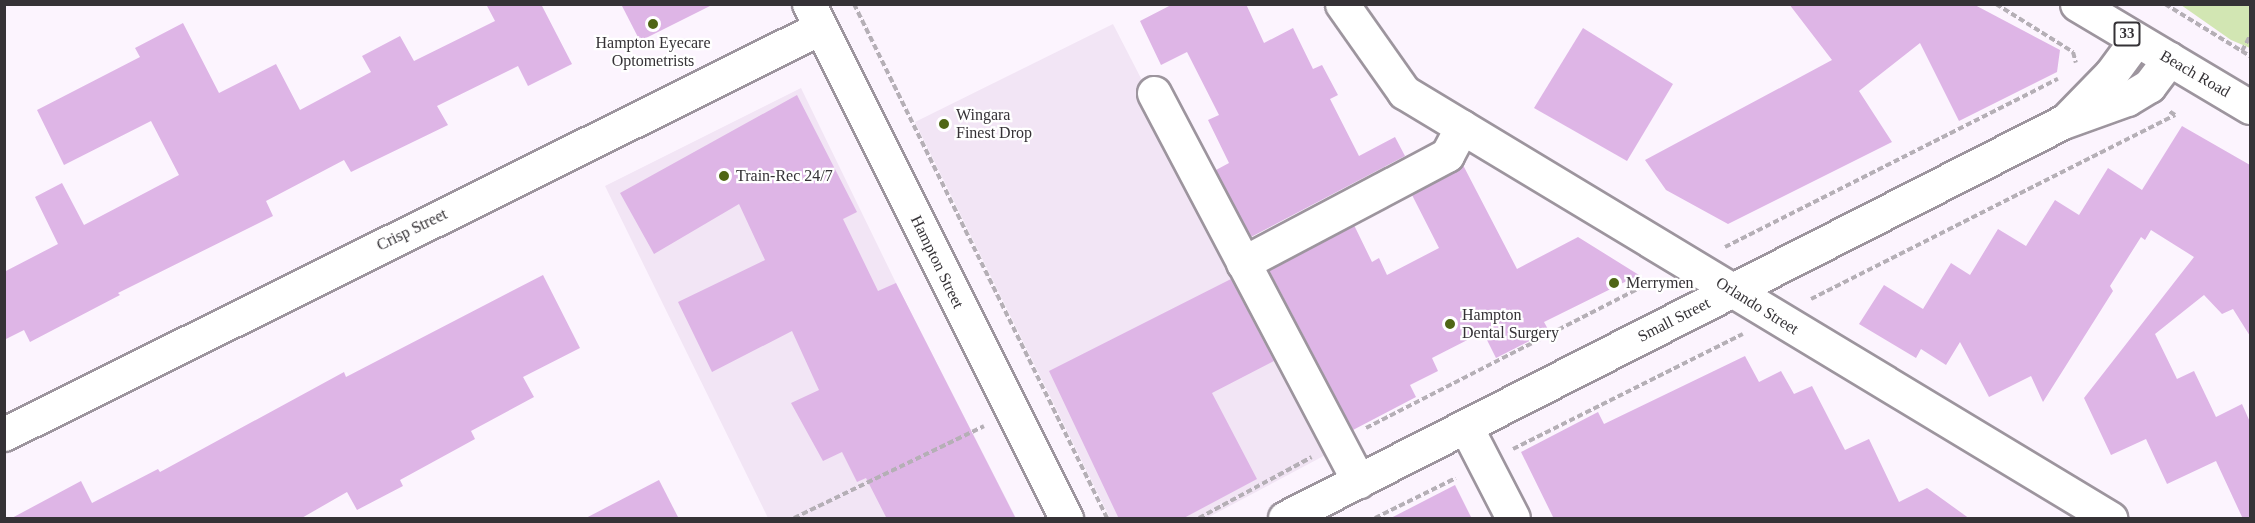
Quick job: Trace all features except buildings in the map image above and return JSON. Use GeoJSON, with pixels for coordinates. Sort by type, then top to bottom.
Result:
{"type":"FeatureCollection","features":[{"type":"Feature","properties":{"kind":"street","name":"Orlando Street"},"geometry":{"type":"LineString","coordinates":[[1342,4],[1404,92],[2109,519]]}},
{"type":"Feature","properties":{"kind":"street","name":"Beach Road"},"geometry":{"type":"LineString","coordinates":[[2077,4],[2250,107]]}},
{"type":"Feature","properties":{"kind":"street","name":"Hampton Street"},"geometry":{"type":"LineString","coordinates":[[815,16],[1066,519]]}},
{"type":"Feature","properties":{"kind":"street","name":"Crisp Street"},"geometry":{"type":"LineString","coordinates":[[4,434],[815,16]]}},
{"type":"Feature","properties":{"kind":"street","name":"Small Street"},"geometry":{"type":"LineString","coordinates":[[2063,122],[2111,74],[2136,40]]}},
{"type":"Feature","properties":{"kind":"street","name":"Small Street"},"geometry":{"type":"LineString","coordinates":[[1285,519],[2063,122],[2140,92],[2149,86],[2169,59]]}},
{"type":"Feature","properties":{"kind":"street"},"geometry":{"type":"LineString","coordinates":[[1154,93],[1359,481]]}},
{"type":"Feature","properties":{"kind":"street"},"geometry":{"type":"LineString","coordinates":[[1243,263],[1447,155],[1462,128]]}},
{"type":"Feature","properties":{"kind":"street"},"geometry":{"type":"LineString","coordinates":[[1466,427],[1513,519]]}},
{"type":"Feature","properties":{"kind":"path"},"geometry":{"type":"LineString","coordinates":[[854,4],[1107,519]]}},
{"type":"Feature","properties":{"kind":"path"},"geometry":{"type":"LineString","coordinates":[[2164,4],[2250,56]]}},
{"type":"Feature","properties":{"kind":"path"},"geometry":{"type":"LineString","coordinates":[[2242,51],[2250,36]]}},
{"type":"Feature","properties":{"kind":"path"},"geometry":{"type":"LineString","coordinates":[[2075,59],[2084,59],[2111,74]]}},
{"type":"Feature","properties":{"kind":"path"},"geometry":{"type":"LineString","coordinates":[[1375,519],[2175,115],[2140,92]]}},
{"type":"Feature","properties":{"kind":"path"},"geometry":{"type":"LineString","coordinates":[[794,519],[1012,413]]}},
{"type":"Feature","properties":{"kind":"shaded area"},"geometry":{"type":"Polygon","coordinates":[[[1113,24],[1333,451],[1207,518],[1110,518],[915,122],[1113,24]]]}},
{"type":"Feature","properties":{"kind":"shaded area"},"geometry":{"type":"Polygon","coordinates":[[[801,88],[896,283],[1016,518],[768,518],[605,186],[801,88]]]}},
{"type":"Feature","properties":{"kind":"green space"},"geometry":{"type":"Polygon","coordinates":[[[2181,5],[2250,5],[2250,48],[2231,40],[2181,5]]]}},
{"type":"Feature","properties":{"kind":"place","name":"Hampton Eyecare Optometrists"},"geometry":{"type":"Point","coordinates":[653,24]}},
{"type":"Feature","properties":{"kind":"place","name":"Wingara Finest Drop"},"geometry":{"type":"Point","coordinates":[944,124]}},
{"type":"Feature","properties":{"kind":"place","name":"Train-Rec 24/7"},"geometry":{"type":"Point","coordinates":[724,176]}},
{"type":"Feature","properties":{"kind":"place","name":"Merrymen"},"geometry":{"type":"Point","coordinates":[1614,283]}},
{"type":"Feature","properties":{"kind":"place","name":"Hampton Dental Surgery"},"geometry":{"type":"Point","coordinates":[1450,324]}}]}
